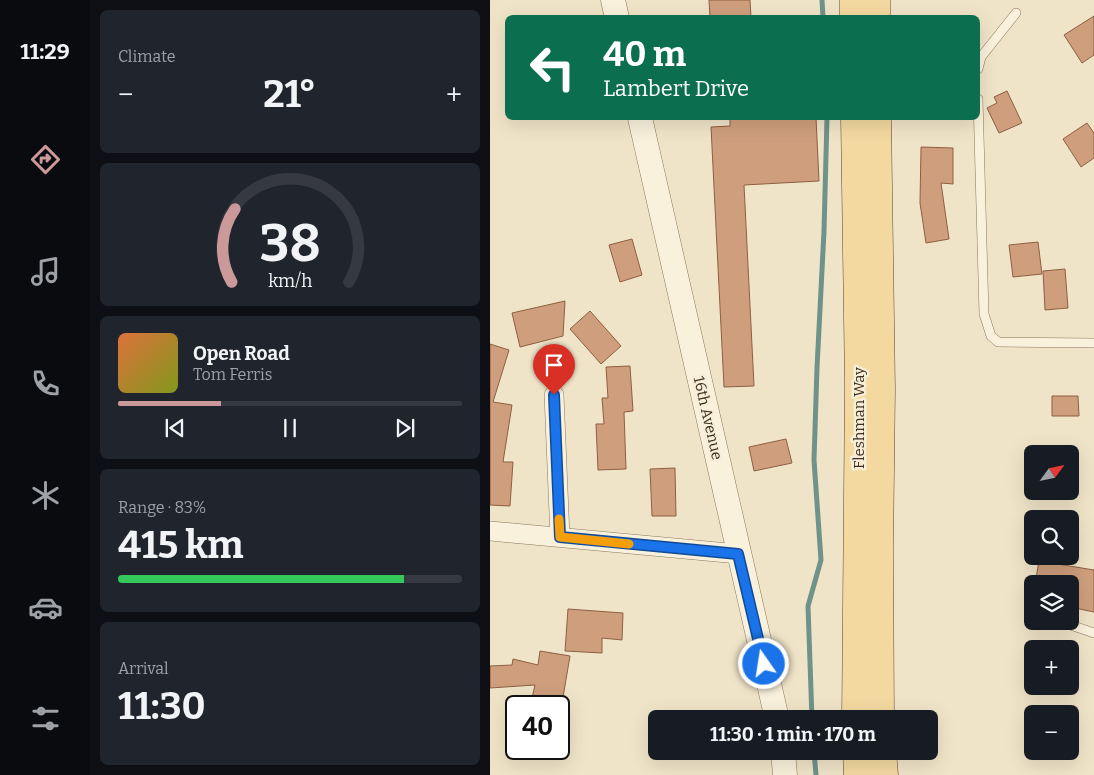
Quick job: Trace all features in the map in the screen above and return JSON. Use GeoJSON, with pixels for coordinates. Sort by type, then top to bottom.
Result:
{"type":"FeatureCollection","features":[{"type":"Feature","properties":{"kind":"main road"},"geometry":{"type":"LineString","coordinates":[[854,0],[854,15]]}},
{"type":"Feature","properties":{"kind":"main road"},"geometry":{"type":"LineString","coordinates":[[876,0],[876,15]]}},
{"type":"Feature","properties":{"kind":"main road","name":"Fleshman Way"},"geometry":{"type":"LineString","coordinates":[[855,120],[859,384],[856,710]]}},
{"type":"Feature","properties":{"kind":"main road","name":"Fleshman Way"},"geometry":{"type":"LineString","coordinates":[[877,120],[881,389],[880,710]]}},
{"type":"Feature","properties":{"kind":"main road"},"geometry":{"type":"LineString","coordinates":[[857,760],[858,775]]}},
{"type":"Feature","properties":{"kind":"main road"},"geometry":{"type":"LineString","coordinates":[[883,760],[884,775]]}},
{"type":"Feature","properties":{"kind":"street"},"geometry":{"type":"LineString","coordinates":[[613,0],[616,15]]}},
{"type":"Feature","properties":{"kind":"street","name":"16th Avenue"},"geometry":{"type":"LineString","coordinates":[[640,120],[775,710]]}},
{"type":"Feature","properties":{"kind":"street"},"geometry":{"type":"LineString","coordinates":[[554,395],[560,537]]}},
{"type":"Feature","properties":{"kind":"street"},"geometry":{"type":"LineString","coordinates":[[490,531],[738,554]]}},
{"type":"Feature","properties":{"kind":"street"},"geometry":{"type":"LineString","coordinates":[[784,760],[785,775]]}},
{"type":"Feature","properties":{"kind":"lane"},"geometry":{"type":"LineString","coordinates":[[980,61],[981,57],[1016,14]]}},
{"type":"Feature","properties":{"kind":"lane"},"geometry":{"type":"LineString","coordinates":[[979,120],[984,314],[991,336],[998,342],[1094,343]]}},
{"type":"Feature","properties":{"kind":"lane"},"geometry":{"type":"LineString","coordinates":[[1079,628],[1094,633]]}},
{"type":"Feature","properties":{"kind":"building"},"geometry":{"type":"Polygon","coordinates":[[[709,0],[750,0],[751,15],[710,15],[709,0]]]}},
{"type":"Feature","properties":{"kind":"building"},"geometry":{"type":"Polygon","coordinates":[[[1094,16],[1094,55],[1082,63],[1064,35],[1094,16]]]}},
{"type":"Feature","properties":{"kind":"building"},"geometry":{"type":"Polygon","coordinates":[[[1007,91],[1022,123],[999,133],[987,108],[997,103],[994,97],[1007,91]]]}},
{"type":"Feature","properties":{"kind":"building"},"geometry":{"type":"Polygon","coordinates":[[[730,120],[816,120],[819,181],[744,185],[754,386],[724,387],[711,127],[730,126],[730,120]]]}},
{"type":"Feature","properties":{"kind":"building"},"geometry":{"type":"Polygon","coordinates":[[[1087,123],[1094,133],[1094,158],[1081,167],[1063,139],[1087,123]]]}},
{"type":"Feature","properties":{"kind":"building"},"geometry":{"type":"Polygon","coordinates":[[[921,147],[953,148],[953,184],[941,183],[949,239],[926,243],[920,203],[921,147]]]}},
{"type":"Feature","properties":{"kind":"building"},"geometry":{"type":"Polygon","coordinates":[[[632,239],[642,275],[620,282],[609,245],[632,239]]]}},
{"type":"Feature","properties":{"kind":"building"},"geometry":{"type":"Polygon","coordinates":[[[1038,242],[1042,274],[1013,277],[1009,245],[1038,242]]]}},
{"type":"Feature","properties":{"kind":"building"},"geometry":{"type":"Polygon","coordinates":[[[1065,269],[1068,308],[1045,310],[1043,271],[1065,269]]]}},
{"type":"Feature","properties":{"kind":"building"},"geometry":{"type":"Polygon","coordinates":[[[565,301],[563,336],[520,347],[512,313],[565,301]]]}},
{"type":"Feature","properties":{"kind":"building"},"geometry":{"type":"Polygon","coordinates":[[[590,311],[621,346],[601,364],[570,329],[590,311]]]}},
{"type":"Feature","properties":{"kind":"building"},"geometry":{"type":"Polygon","coordinates":[[[490,344],[509,350],[493,402],[512,405],[503,462],[513,462],[510,506],[490,505],[490,344]]]}},
{"type":"Feature","properties":{"kind":"building"},"geometry":{"type":"Polygon","coordinates":[[[630,366],[633,411],[624,412],[626,469],[598,470],[596,424],[604,424],[602,398],[608,398],[606,367],[630,366]]]}},
{"type":"Feature","properties":{"kind":"building"},"geometry":{"type":"Polygon","coordinates":[[[1052,396],[1078,396],[1079,416],[1052,416],[1052,396]]]}},
{"type":"Feature","properties":{"kind":"building"},"geometry":{"type":"Polygon","coordinates":[[[786,439],[792,463],[754,471],[749,447],[786,439]]]}},
{"type":"Feature","properties":{"kind":"building"},"geometry":{"type":"Polygon","coordinates":[[[675,468],[676,516],[652,516],[650,469],[675,468]]]}},
{"type":"Feature","properties":{"kind":"building"},"geometry":{"type":"Polygon","coordinates":[[[1038,565],[1063,565],[1094,570],[1094,612],[1079,609],[1079,575],[1037,575],[1038,565]]]}},
{"type":"Feature","properties":{"kind":"building"},"geometry":{"type":"Polygon","coordinates":[[[568,609],[623,613],[622,640],[602,638],[602,653],[565,651],[568,609]]]}},
{"type":"Feature","properties":{"kind":"building"},"geometry":{"type":"Polygon","coordinates":[[[540,651],[570,656],[563,695],[533,695],[535,685],[490,688],[490,666],[512,665],[513,659],[538,665],[540,651]]]}},
{"type":"Feature","properties":{"kind":"waterway"},"geometry":{"type":"LineString","coordinates":[[822,0],[823,15]]}},
{"type":"Feature","properties":{"kind":"waterway"},"geometry":{"type":"LineString","coordinates":[[812,710],[808,606],[821,560],[814,460],[827,120]]}},
{"type":"Feature","properties":{"kind":"waterway"},"geometry":{"type":"LineString","coordinates":[[815,760],[816,775]]}},
{"type":"Feature","properties":{"kind":"slow traffic"},"geometry":{"type":"LineString","coordinates":[[559,519],[560,537],[629,544]]}},
{"type":"Feature","properties":{"kind":"route"},"geometry":{"type":"LineString","coordinates":[[554,395],[560,537],[738,554],[764,664]]}}]}
